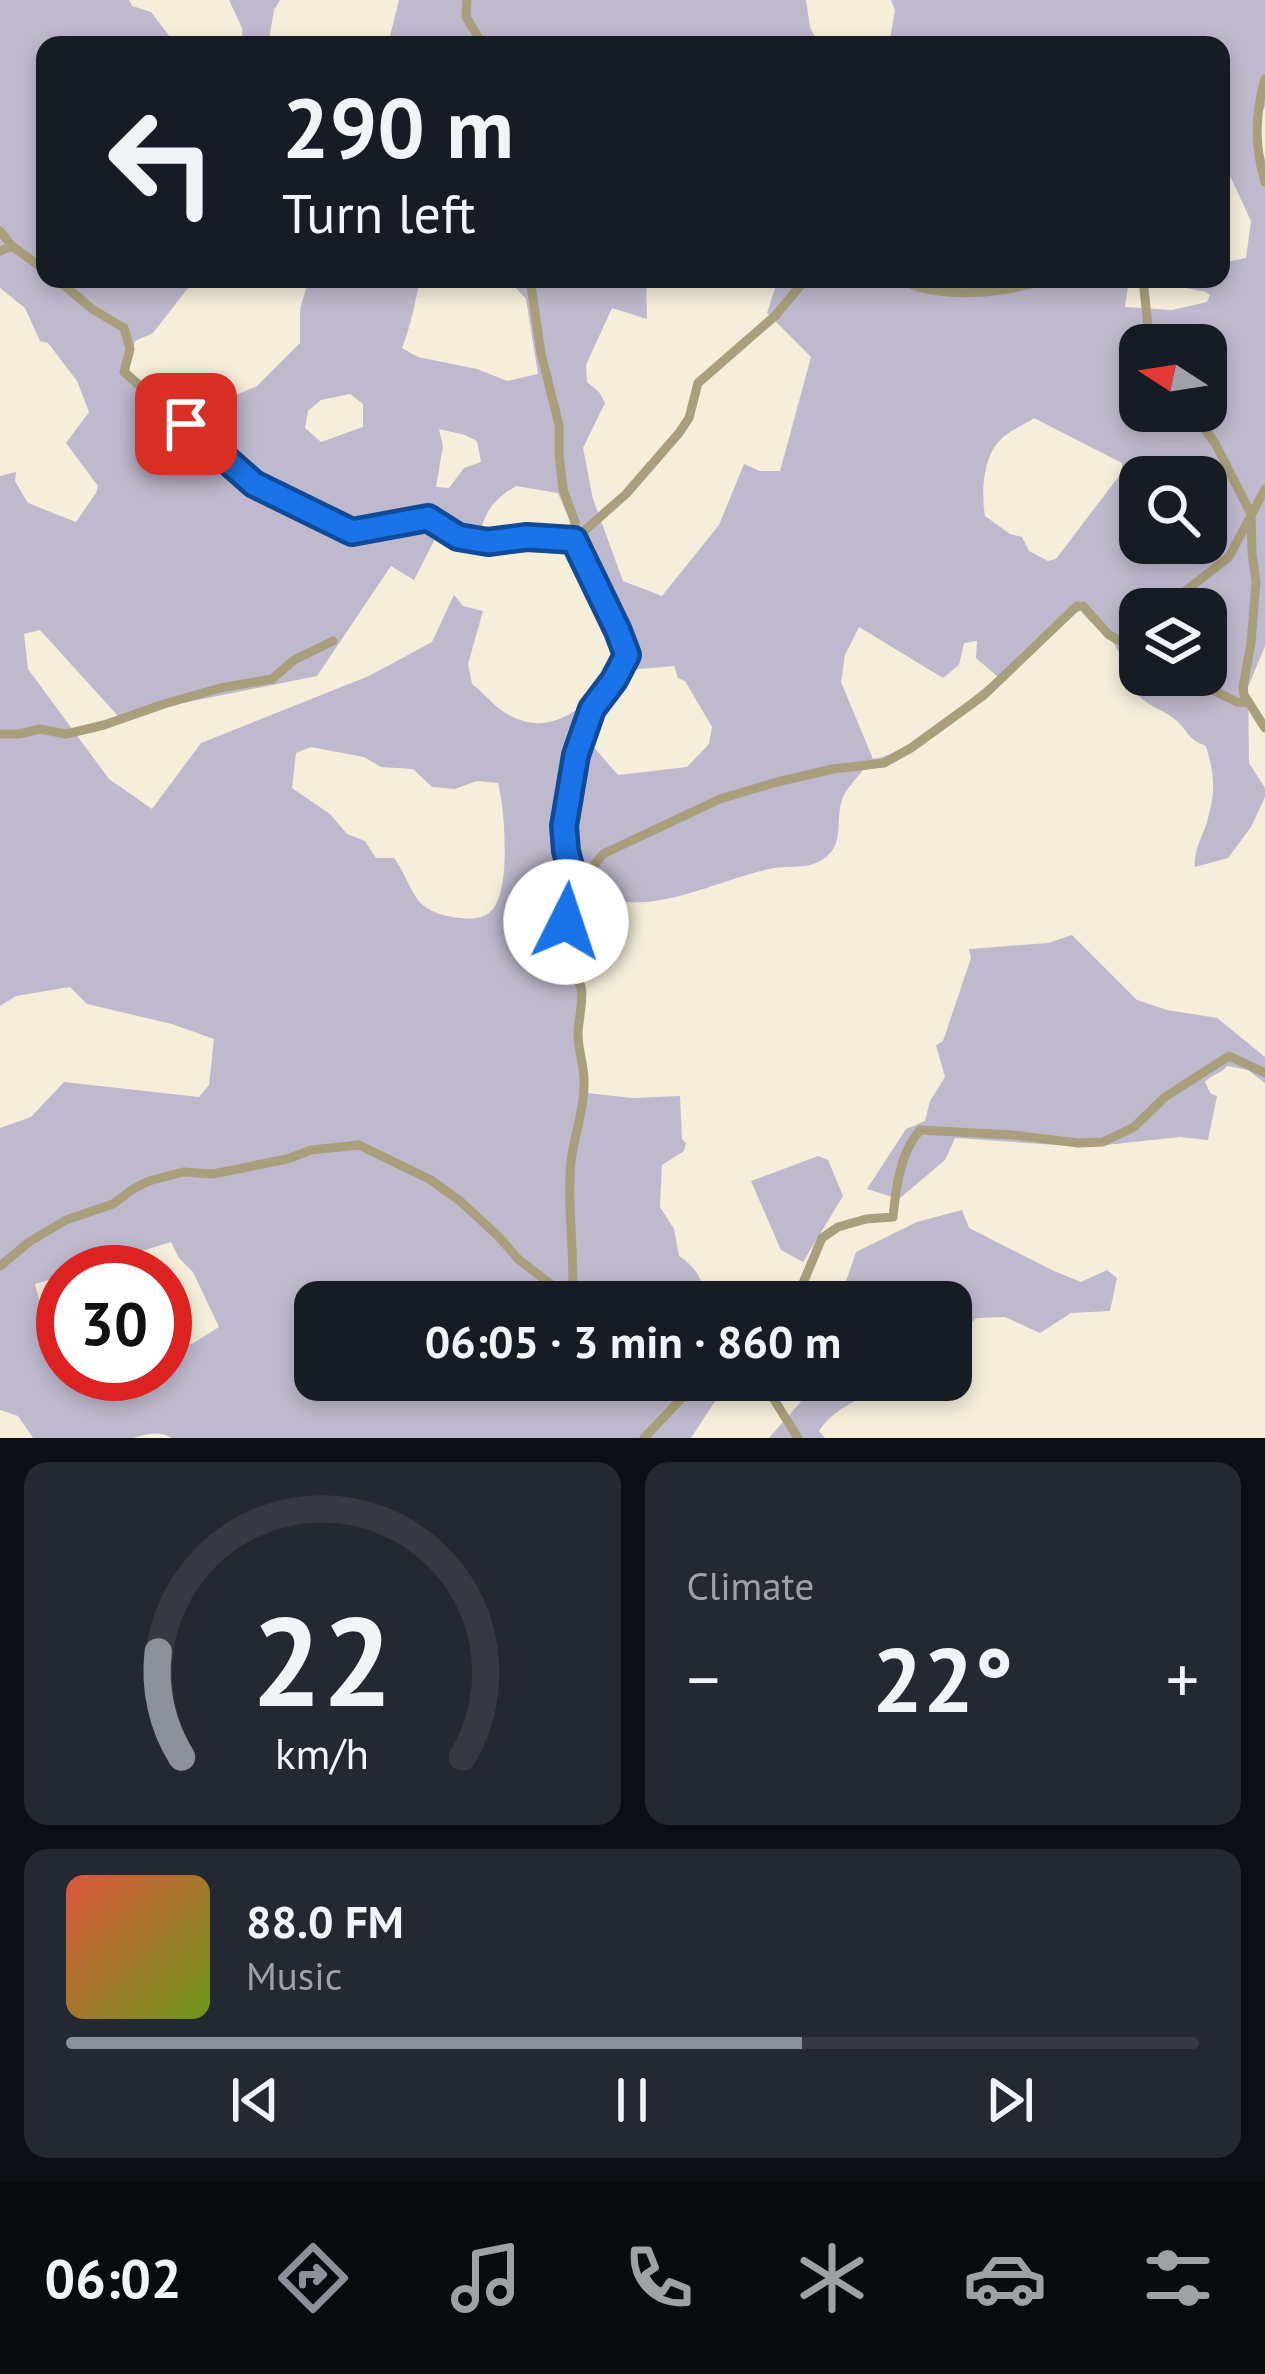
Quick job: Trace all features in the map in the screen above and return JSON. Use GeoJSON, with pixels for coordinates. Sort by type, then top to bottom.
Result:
{"type":"FeatureCollection","features":[{"type":"Feature","properties":{"kind":"street"},"geometry":{"type":"LineString","coordinates":[[466,0],[466,17],[478,36]]}},
{"type":"Feature","properties":{"kind":"street"},"geometry":{"type":"LineString","coordinates":[[1265,79],[1255,136],[1265,182]]}},
{"type":"Feature","properties":{"kind":"street"},"geometry":{"type":"LineString","coordinates":[[0,230],[36,263]]}},
{"type":"Feature","properties":{"kind":"street"},"geometry":{"type":"LineString","coordinates":[[0,250],[12,246]]}},
{"type":"Feature","properties":{"kind":"street"},"geometry":{"type":"LineString","coordinates":[[68,288],[124,328],[130,349],[124,372],[254,484],[352,532],[428,518],[458,537],[488,542],[527,537],[574,540],[626,494],[679,433],[689,418],[698,383],[773,318],[798,288]]}},
{"type":"Feature","properties":{"kind":"street"},"geometry":{"type":"LineString","coordinates":[[531,288],[559,425],[563,489],[575,522],[574,540],[627,655],[592,709],[576,755],[564,826],[576,889]]}},
{"type":"Feature","properties":{"kind":"street"},"geometry":{"type":"LineString","coordinates":[[919,288],[953,292],[1010,288]]}},
{"type":"Feature","properties":{"kind":"street"},"geometry":{"type":"LineString","coordinates":[[1143,288],[1147,324]]}},
{"type":"Feature","properties":{"kind":"street"},"geometry":{"type":"LineString","coordinates":[[1207,432],[1251,514],[1256,582],[1243,687],[1265,728]]}},
{"type":"Feature","properties":{"kind":"street"},"geometry":{"type":"LineString","coordinates":[[1189,588],[1229,557],[1265,489]]}},
{"type":"Feature","properties":{"kind":"street"},"geometry":{"type":"LineString","coordinates":[[1256,582],[1265,598]]}},
{"type":"Feature","properties":{"kind":"street"},"geometry":{"type":"LineString","coordinates":[[574,1281],[571,1162],[582,1116],[581,988],[552,955],[576,889],[603,854],[720,799],[833,769],[884,763],[984,695],[1077,606],[1083,606],[1109,635],[1119,639]]}},
{"type":"Feature","properties":{"kind":"street"},"geometry":{"type":"LineString","coordinates":[[0,734],[40,729],[66,734],[220,688],[272,679],[294,660],[332,641]]}},
{"type":"Feature","properties":{"kind":"street"},"geometry":{"type":"LineString","coordinates":[[1224,696],[1249,703]]}},
{"type":"Feature","properties":{"kind":"street"},"geometry":{"type":"LineString","coordinates":[[804,1281],[822,1238],[838,1227],[892,1216],[896,1184],[920,1130],[1103,1142],[1135,1127],[1165,1097],[1229,1056],[1265,1073]]}},
{"type":"Feature","properties":{"kind":"street"},"geometry":{"type":"LineString","coordinates":[[0,1266],[29,1241],[66,1220],[113,1204],[148,1181],[183,1172],[213,1174],[310,1150],[359,1145],[431,1180],[460,1201],[546,1281]]}},
{"type":"Feature","properties":{"kind":"street"},"geometry":{"type":"LineString","coordinates":[[644,1438],[679,1401]]}},
{"type":"Feature","properties":{"kind":"street"},"geometry":{"type":"LineString","coordinates":[[775,1401],[797,1438]]}},
{"type":"Feature","properties":{"kind":"shaded area"},"geometry":{"type":"Polygon","coordinates":[[[0,0],[129,0],[132,6],[151,12],[169,36],[36,36],[36,288],[188,288],[153,333],[135,341],[128,369],[192,423],[257,386],[300,343],[300,309],[306,288],[418,288],[402,348],[418,357],[477,369],[507,381],[538,374],[526,299],[516,288],[646,288],[647,319],[612,308],[586,365],[587,382],[605,403],[583,448],[593,499],[623,581],[662,596],[719,525],[744,464],[760,471],[780,471],[811,357],[767,313],[775,288],[1128,288],[1125,307],[1172,310],[1207,302],[1210,295],[1206,292],[1187,288],[1230,288],[1230,261],[1246,258],[1251,221],[1230,176],[1230,36],[891,36],[895,10],[891,0],[1265,0],[1265,106],[1260,132],[1265,160],[1265,646],[1248,687],[1249,763],[1265,788],[1265,797],[1228,858],[1195,867],[1213,790],[1206,746],[1139,696],[1227,696],[1227,588],[1119,588],[1119,653],[1081,611],[1074,612],[1005,680],[887,766],[863,770],[843,796],[837,840],[823,859],[653,901],[606,899],[582,890],[559,953],[562,966],[578,975],[586,988],[581,1032],[586,1093],[680,1096],[686,1143],[684,1151],[662,1165],[660,1207],[674,1229],[679,1256],[701,1281],[294,1281],[294,1401],[715,1401],[691,1438],[172,1438],[157,1433],[133,1438],[33,1438],[18,1416],[0,1410],[0,1128],[31,1117],[64,1082],[199,1097],[209,1085],[214,1039],[87,1004],[70,987],[16,996],[0,1006],[0,476],[16,472],[15,481],[28,503],[76,522],[98,486],[66,443],[89,412],[77,381],[48,343],[40,341],[25,308],[0,288],[0,0]],[[350,394],[321,400],[308,411],[305,428],[321,442],[363,427],[363,404],[350,394]],[[1034,418],[994,447],[984,487],[985,516],[1022,537],[1029,551],[1048,561],[1056,559],[1119,476],[1119,564],[1227,564],[1227,456],[1119,456],[1119,461],[1034,418]],[[439,429],[443,446],[436,487],[449,488],[464,468],[481,462],[477,441],[465,435],[439,429]],[[516,486],[488,512],[480,534],[565,536],[571,524],[558,493],[516,486]],[[438,533],[414,580],[391,566],[317,676],[118,716],[40,630],[24,634],[28,669],[109,779],[152,809],[201,743],[369,676],[432,642],[454,595],[463,606],[483,611],[468,664],[472,684],[501,710],[538,723],[572,713],[587,701],[622,654],[601,600],[571,545],[535,541],[473,545],[438,533]],[[859,627],[845,655],[841,682],[873,759],[919,738],[998,677],[976,658],[977,641],[964,643],[959,665],[943,678],[859,627]],[[674,666],[628,670],[596,709],[584,736],[618,775],[687,767],[709,744],[712,727],[685,681],[678,678],[674,666]],[[311,747],[296,753],[292,788],[330,814],[347,834],[365,841],[376,858],[394,858],[422,904],[432,911],[471,919],[492,910],[500,895],[504,864],[498,783],[432,787],[413,769],[381,767],[364,757],[311,747]]]}},
{"type":"Feature","properties":{"kind":"shaded area"},"geometry":{"type":"Polygon","coordinates":[[[229,0],[280,0],[270,36],[242,36],[229,0]]]}},
{"type":"Feature","properties":{"kind":"shaded area"},"geometry":{"type":"Polygon","coordinates":[[[399,0],[806,0],[814,36],[390,36],[399,0]]]}},
{"type":"Feature","properties":{"kind":"shaded area"},"geometry":{"type":"Polygon","coordinates":[[[1072,935],[1137,1000],[1217,1018],[1265,1057],[1265,1083],[1248,1070],[1227,1066],[1205,1082],[1217,1096],[1208,1140],[1180,1137],[1087,1147],[955,1138],[945,1160],[899,1199],[867,1189],[906,1129],[925,1121],[930,1101],[945,1077],[936,1045],[943,1041],[971,958],[969,949],[1048,943],[1072,935]]]}},
{"type":"Feature","properties":{"kind":"shaded area"},"geometry":{"type":"Polygon","coordinates":[[[818,1156],[828,1160],[843,1196],[803,1262],[781,1250],[751,1181],[818,1156]]]}},
{"type":"Feature","properties":{"kind":"shaded area"},"geometry":{"type":"Polygon","coordinates":[[[962,1210],[969,1228],[1054,1271],[1081,1282],[1107,1270],[1117,1278],[1110,1311],[1071,1313],[1040,1333],[1005,1317],[976,1318],[972,1322],[972,1281],[846,1281],[856,1252],[917,1222],[962,1210]]]}},
{"type":"Feature","properties":{"kind":"shaded area"},"geometry":{"type":"Polygon","coordinates":[[[802,1401],[855,1401],[819,1431],[825,1438],[769,1438],[802,1401]]]}},
{"type":"Feature","properties":{"kind":"route"},"geometry":{"type":"LineString","coordinates":[[186,424],[254,484],[352,532],[428,518],[458,537],[488,542],[527,537],[574,540],[627,655],[592,709],[576,755],[564,826],[576,889],[566,922]]}}]}
